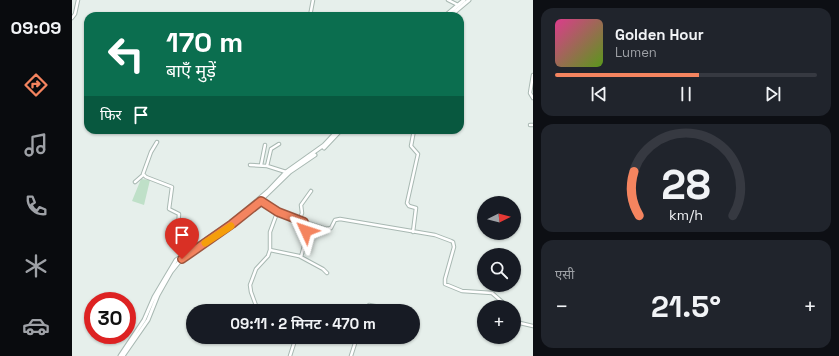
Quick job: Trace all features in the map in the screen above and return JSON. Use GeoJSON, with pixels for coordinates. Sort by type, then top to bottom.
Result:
{"type":"FeatureCollection","features":[{"type":"Feature","properties":{"kind":"street"},"geometry":{"type":"LineString","coordinates":[[72,18],[75,14],[78,0]]}},
{"type":"Feature","properties":{"kind":"street"},"geometry":{"type":"LineString","coordinates":[[311,12],[313,0]]}},
{"type":"Feature","properties":{"kind":"street"},"geometry":{"type":"LineString","coordinates":[[448,0],[458,5]]}},
{"type":"Feature","properties":{"kind":"street"},"geometry":{"type":"LineString","coordinates":[[450,12],[464,0]]}},
{"type":"Feature","properties":{"kind":"street"},"geometry":{"type":"LineString","coordinates":[[455,12],[469,0]]}},
{"type":"Feature","properties":{"kind":"street"},"geometry":{"type":"LineString","coordinates":[[533,75],[530,93],[533,98]]}},
{"type":"Feature","properties":{"kind":"street"},"geometry":{"type":"LineString","coordinates":[[120,356],[144,320],[154,297],[171,267],[179,258],[234,220],[268,191],[286,172],[321,148],[335,134]]}},
{"type":"Feature","properties":{"kind":"street"},"geometry":{"type":"LineString","coordinates":[[123,356],[148,320],[158,295],[175,266],[182,259],[232,224],[261,201],[290,172],[325,147],[336,134]]}},
{"type":"Feature","properties":{"kind":"street"},"geometry":{"type":"LineString","coordinates":[[413,134],[411,146],[418,154],[408,203],[409,206],[416,208],[413,232]]}},
{"type":"Feature","properties":{"kind":"street"},"geometry":{"type":"LineString","coordinates":[[135,182],[143,175],[151,152],[157,142]]}},
{"type":"Feature","properties":{"kind":"street"},"geometry":{"type":"LineString","coordinates":[[267,166],[271,149],[279,144]]}},
{"type":"Feature","properties":{"kind":"street"},"geometry":{"type":"LineString","coordinates":[[261,165],[264,145]]}},
{"type":"Feature","properties":{"kind":"street"},"geometry":{"type":"LineString","coordinates":[[250,165],[267,166],[286,172]]}},
{"type":"Feature","properties":{"kind":"street"},"geometry":{"type":"LineString","coordinates":[[143,175],[172,187],[169,209],[179,214],[177,239],[193,248]]}},
{"type":"Feature","properties":{"kind":"street"},"geometry":{"type":"LineString","coordinates":[[299,221],[302,212],[301,205],[311,191]]}},
{"type":"Feature","properties":{"kind":"street"},"geometry":{"type":"LineString","coordinates":[[261,201],[278,212],[299,221],[328,229],[332,227],[335,220],[340,219],[439,236],[453,242],[454,247],[445,282],[447,286],[467,291],[492,293],[500,300]]}},
{"type":"Feature","properties":{"kind":"street"},"geometry":{"type":"LineString","coordinates":[[255,304],[250,285],[256,269],[266,258],[270,250],[270,232],[278,212]]}},
{"type":"Feature","properties":{"kind":"street"},"geometry":{"type":"LineString","coordinates":[[301,257],[307,235],[304,222]]}},
{"type":"Feature","properties":{"kind":"street"},"geometry":{"type":"LineString","coordinates":[[270,250],[301,257],[324,269],[327,273]]}},
{"type":"Feature","properties":{"kind":"street"},"geometry":{"type":"LineString","coordinates":[[521,323],[533,326]]}},
{"type":"Feature","properties":{"kind":"street"},"geometry":{"type":"LineString","coordinates":[[290,356],[294,344]]}},
{"type":"Feature","properties":{"kind":"street"},"geometry":{"type":"LineString","coordinates":[[352,356],[355,344]]}},
{"type":"Feature","properties":{"kind":"green space"},"geometry":{"type":"Polygon","coordinates":[[[141,179],[150,180],[144,205],[132,201],[141,179]]]}},
{"type":"Feature","properties":{"kind":"slow traffic"},"geometry":{"type":"LineString","coordinates":[[205,243],[231,226]]}},
{"type":"Feature","properties":{"kind":"route"},"geometry":{"type":"LineString","coordinates":[[182,259],[232,224],[261,201],[285,216],[304,222],[306,231]]}}]}
